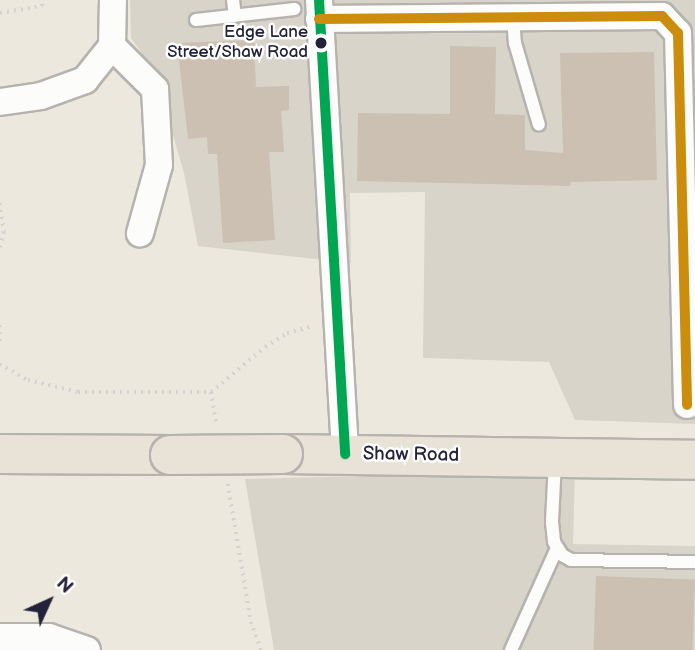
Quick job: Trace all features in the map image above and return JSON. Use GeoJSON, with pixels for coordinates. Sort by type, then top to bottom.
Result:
{"type":"FeatureCollection","features":[{"type":"Feature","properties":{"kind":"main road","name":"Shaw Road"},"geometry":{"type":"LineString","coordinates":[[0,454],[345,454],[695,460]]}},
{"type":"Feature","properties":{"kind":"street"},"geometry":{"type":"LineString","coordinates":[[0,102],[41,96],[85,80],[112,46],[113,0]]}},
{"type":"Feature","properties":{"kind":"street"},"geometry":{"type":"LineString","coordinates":[[345,454],[338,324],[311,9],[662,16],[678,33],[687,405]]}},
{"type":"Feature","properties":{"kind":"street"},"geometry":{"type":"LineString","coordinates":[[112,46],[155,89],[159,165],[140,233]]}},
{"type":"Feature","properties":{"kind":"street"},"geometry":{"type":"LineString","coordinates":[[0,637],[48,637],[87,650]]}},
{"type":"Feature","properties":{"kind":"lane"},"geometry":{"type":"LineString","coordinates":[[233,0],[234,16]]}},
{"type":"Feature","properties":{"kind":"lane"},"geometry":{"type":"LineString","coordinates":[[196,20],[311,9]]}},
{"type":"Feature","properties":{"kind":"lane"},"geometry":{"type":"LineString","coordinates":[[513,15],[515,43],[539,125]]}},
{"type":"Feature","properties":{"kind":"lane"},"geometry":{"type":"LineString","coordinates":[[511,650],[557,548],[552,522],[555,458]]}},
{"type":"Feature","properties":{"kind":"lane"},"geometry":{"type":"LineString","coordinates":[[557,548],[571,560],[695,562]]}},
{"type":"Feature","properties":{"kind":"path"},"geometry":{"type":"LineString","coordinates":[[0,13],[42,6],[41,0]]}},
{"type":"Feature","properties":{"kind":"path"},"geometry":{"type":"LineString","coordinates":[[0,203],[0,249]]}},
{"type":"Feature","properties":{"kind":"path"},"geometry":{"type":"LineString","coordinates":[[0,364],[28,380],[78,392],[211,392],[286,333],[305,326],[338,324]]}},
{"type":"Feature","properties":{"kind":"path"},"geometry":{"type":"LineString","coordinates":[[0,326],[0,342]]}},
{"type":"Feature","properties":{"kind":"path"},"geometry":{"type":"LineString","coordinates":[[211,392],[219,432]]}},
{"type":"Feature","properties":{"kind":"path"},"geometry":{"type":"LineString","coordinates":[[226,473],[251,622],[261,650]]}},
{"type":"Feature","properties":{"kind":"shaded area"},"geometry":{"type":"Polygon","coordinates":[[[130,0],[695,0],[695,424],[575,420],[549,362],[423,358],[425,192],[350,193],[351,263],[198,246],[184,173],[154,70],[131,38],[130,0]]]}},
{"type":"Feature","properties":{"kind":"shaded area"},"geometry":{"type":"Polygon","coordinates":[[[575,471],[573,544],[695,546],[695,650],[274,650],[245,479],[575,471]]]}},
{"type":"Feature","properties":{"kind":"building"},"geometry":{"type":"Polygon","coordinates":[[[254,40],[256,87],[289,86],[289,110],[281,111],[284,152],[269,152],[275,240],[223,243],[217,154],[208,154],[207,137],[188,139],[177,43],[254,40]]]}},
{"type":"Feature","properties":{"kind":"building"},"geometry":{"type":"Polygon","coordinates":[[[450,46],[496,47],[495,114],[525,115],[525,150],[563,153],[560,53],[654,52],[657,180],[571,182],[570,186],[357,181],[358,113],[450,114],[450,46]]]}},
{"type":"Feature","properties":{"kind":"building"},"geometry":{"type":"Polygon","coordinates":[[[596,576],[695,579],[692,650],[593,650],[596,576]]]}},
{"type":"Feature","properties":{"kind":"transit line"},"geometry":{"type":"LineString","coordinates":[[319,0],[345,454]]}},
{"type":"Feature","properties":{"kind":"transit line"},"geometry":{"type":"LineString","coordinates":[[319,19],[662,16],[678,33],[687,405]]}},
{"type":"Feature","properties":{"kind":"place","name":"Edge Lane Street/Shaw Road"},"geometry":{"type":"Point","coordinates":[321,43]}}]}
